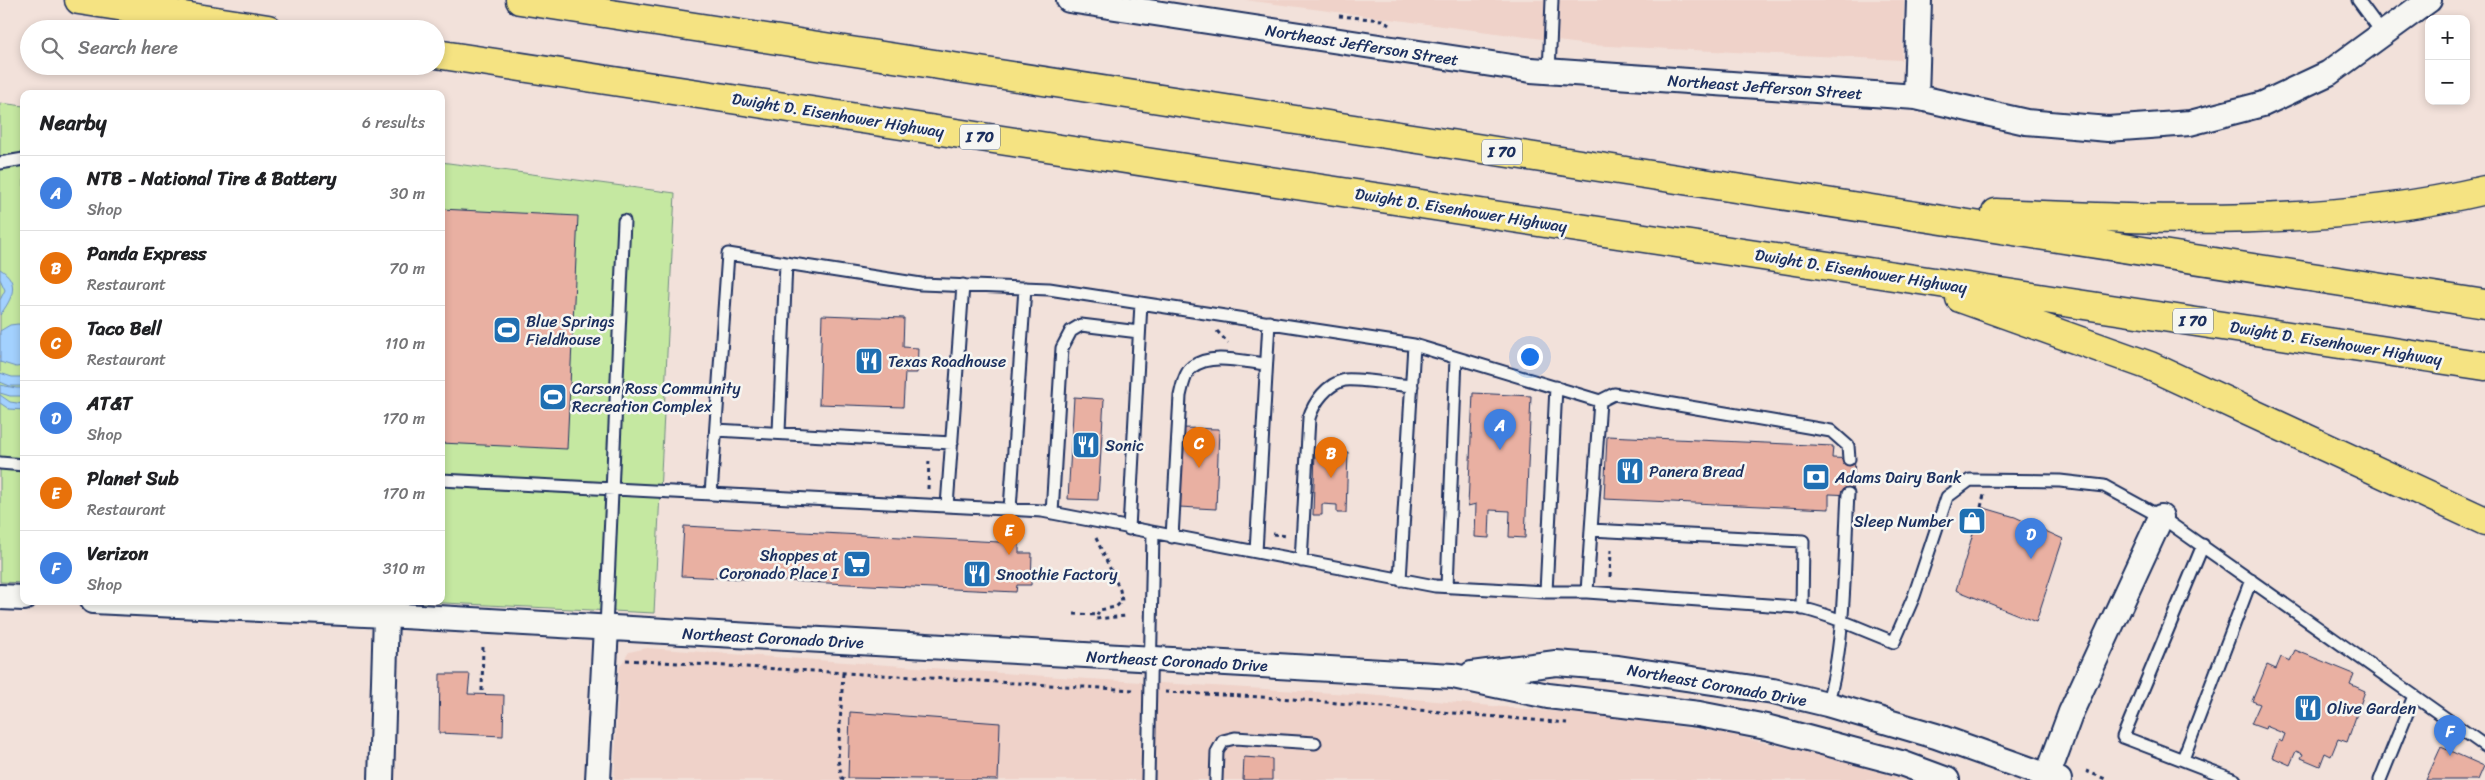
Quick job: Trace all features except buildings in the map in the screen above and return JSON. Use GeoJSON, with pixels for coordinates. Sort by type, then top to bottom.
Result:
{"type":"FeatureCollection","features":[{"type":"Feature","properties":{"kind":"highway"},"geometry":{"type":"LineString","coordinates":[[79,0],[209,20]]}},
{"type":"Feature","properties":{"kind":"highway","name":"I 70"},"geometry":{"type":"LineString","coordinates":[[520,0],[2485,304]]}},
{"type":"Feature","properties":{"kind":"highway","name":"Dwight D. Eisenhower Highway"},"geometry":{"type":"LineString","coordinates":[[445,55],[2485,366]]}},
{"type":"Feature","properties":{"kind":"highway"},"geometry":{"type":"LineString","coordinates":[[1855,207],[2122,218],[2261,220],[2366,211],[2485,190]]}},
{"type":"Feature","properties":{"kind":"highway"},"geometry":{"type":"LineString","coordinates":[[1900,277],[2150,366],[2485,521]]}},
{"type":"Feature","properties":{"kind":"street","name":"Northeast Jefferson Street"},"geometry":{"type":"LineString","coordinates":[[1069,0],[1549,72],[1916,97],[2026,122],[2108,129],[2190,123],[2263,104],[2329,73],[2429,0]]}},
{"type":"Feature","properties":{"kind":"street"},"geometry":{"type":"LineString","coordinates":[[1916,97],[1918,0]]}},
{"type":"Feature","properties":{"kind":"street"},"geometry":{"type":"LineString","coordinates":[[2051,779],[2071,712],[2161,517]]}},
{"type":"Feature","properties":{"kind":"street"},"geometry":{"type":"LineString","coordinates":[[0,597],[20,598]]}},
{"type":"Feature","properties":{"kind":"street","name":"Northeast Coronado Drive"},"geometry":{"type":"LineString","coordinates":[[176,605],[386,615],[1453,676],[1548,696],[1698,714],[1766,727],[1901,763],[1947,780]]}},
{"type":"Feature","properties":{"kind":"street"},"geometry":{"type":"LineString","coordinates":[[381,780],[386,615]]}},
{"type":"Feature","properties":{"kind":"street"},"geometry":{"type":"LineString","coordinates":[[598,780],[606,628]]}},
{"type":"Feature","properties":{"kind":"street","name":"Northeast Coronado Drive"},"geometry":{"type":"LineString","coordinates":[[1453,676],[1556,663],[1704,679],[1773,691],[1827,704],[1936,736],[2051,779]]}},
{"type":"Feature","properties":{"kind":"lane"},"geometry":{"type":"LineString","coordinates":[[1549,72],[1552,0]]}},
{"type":"Feature","properties":{"kind":"lane"},"geometry":{"type":"LineString","coordinates":[[2358,0],[2383,34]]}},
{"type":"Feature","properties":{"kind":"lane"},"geometry":{"type":"LineString","coordinates":[[0,163],[20,160]]}},
{"type":"Feature","properties":{"kind":"lane"},"geometry":{"type":"LineString","coordinates":[[606,628],[624,221]]}},
{"type":"Feature","properties":{"kind":"lane"},"geometry":{"type":"LineString","coordinates":[[711,494],[728,254],[921,284],[1049,289],[1414,345],[1600,401],[1614,394],[1831,431],[1848,446],[1849,459]]}},
{"type":"Feature","properties":{"kind":"lane"},"geometry":{"type":"LineString","coordinates":[[779,432],[786,263]]}},
{"type":"Feature","properties":{"kind":"lane"},"geometry":{"type":"LineString","coordinates":[[947,506],[962,285]]}},
{"type":"Feature","properties":{"kind":"lane"},"geometry":{"type":"LineString","coordinates":[[1010,509],[1025,288]]}},
{"type":"Feature","properties":{"kind":"lane"},"geometry":{"type":"LineString","coordinates":[[1129,529],[1141,303]]}},
{"type":"Feature","properties":{"kind":"lane"},"geometry":{"type":"LineString","coordinates":[[1256,552],[1269,322]]}},
{"type":"Feature","properties":{"kind":"lane"},"geometry":{"type":"LineString","coordinates":[[1052,513],[1062,348],[1071,330],[1081,325],[1139,332]]}},
{"type":"Feature","properties":{"kind":"lane"},"geometry":{"type":"LineString","coordinates":[[1400,580],[1414,345]]}},
{"type":"Feature","properties":{"kind":"lane"},"geometry":{"type":"LineString","coordinates":[[1447,587],[1456,358]]}},
{"type":"Feature","properties":{"kind":"lane"},"geometry":{"type":"LineString","coordinates":[[1172,537],[1180,396],[1191,367],[1210,359],[1266,364]]}},
{"type":"Feature","properties":{"kind":"lane"},"geometry":{"type":"LineString","coordinates":[[1301,561],[1309,418],[1312,406],[1328,388],[1345,380],[1412,386]]}},
{"type":"Feature","properties":{"kind":"lane"},"geometry":{"type":"LineString","coordinates":[[1546,592],[1556,387]]}},
{"type":"Feature","properties":{"kind":"lane"},"geometry":{"type":"LineString","coordinates":[[1587,592],[1600,401]]}},
{"type":"Feature","properties":{"kind":"lane"},"geometry":{"type":"LineString","coordinates":[[716,430],[952,443]]}},
{"type":"Feature","properties":{"kind":"lane"},"geometry":{"type":"LineString","coordinates":[[0,463],[20,465]]}},
{"type":"Feature","properties":{"kind":"lane"},"geometry":{"type":"LineString","coordinates":[[445,480],[1010,509],[1052,513],[1400,580],[1447,587],[1587,592],[1802,609],[1823,613],[1840,622],[1894,642],[1914,596],[1947,497],[1970,480],[2060,481],[2104,486],[2161,517],[2203,545],[2485,746]]}},
{"type":"Feature","properties":{"kind":"lane"},"geometry":{"type":"LineString","coordinates":[[1827,704],[1833,686],[1840,622],[1848,494]]}},
{"type":"Feature","properties":{"kind":"lane"},"geometry":{"type":"LineString","coordinates":[[1591,530],[1803,541],[1802,609]]}},
{"type":"Feature","properties":{"kind":"lane"},"geometry":{"type":"LineString","coordinates":[[1148,780],[1153,533]]}},
{"type":"Feature","properties":{"kind":"lane"},"geometry":{"type":"LineString","coordinates":[[2203,545],[2123,736],[2235,780]]}},
{"type":"Feature","properties":{"kind":"lane"},"geometry":{"type":"LineString","coordinates":[[2182,759],[2251,580]]}},
{"type":"Feature","properties":{"kind":"lane"},"geometry":{"type":"LineString","coordinates":[[2380,780],[2414,696]]}},
{"type":"Feature","properties":{"kind":"lane"},"geometry":{"type":"LineString","coordinates":[[1216,780],[1217,752],[1223,741],[1235,738],[1315,743]]}},
{"type":"Feature","properties":{"kind":"path"},"geometry":{"type":"LineString","coordinates":[[1215,330],[1229,344]]}},
{"type":"Feature","properties":{"kind":"path"},"geometry":{"type":"LineString","coordinates":[[928,494],[929,457]]}},
{"type":"Feature","properties":{"kind":"path"},"geometry":{"type":"LineString","coordinates":[[1981,507],[1986,491]]}},
{"type":"Feature","properties":{"kind":"path"},"geometry":{"type":"LineString","coordinates":[[1095,538],[1120,590],[1122,601],[1116,607],[1099,610],[1096,619],[1126,616]]}},
{"type":"Feature","properties":{"kind":"path"},"geometry":{"type":"LineString","coordinates":[[1610,581],[1611,550]]}},
{"type":"Feature","properties":{"kind":"path"},"geometry":{"type":"LineString","coordinates":[[1074,614],[1097,615]]}},
{"type":"Feature","properties":{"kind":"path"},"geometry":{"type":"LineString","coordinates":[[482,690],[483,645]]}},
{"type":"Feature","properties":{"kind":"path"},"geometry":{"type":"LineString","coordinates":[[625,660],[1101,688]]}},
{"type":"Feature","properties":{"kind":"path"},"geometry":{"type":"LineString","coordinates":[[843,673],[838,760],[842,778],[848,780]]}},
{"type":"Feature","properties":{"kind":"path"},"geometry":{"type":"LineString","coordinates":[[1202,694],[1290,699],[1570,724]]}},
{"type":"Feature","properties":{"kind":"path"},"geometry":{"type":"LineString","coordinates":[[2086,771],[2108,780]]}},
{"type":"Feature","properties":{"kind":"shaded area"},"geometry":{"type":"Polygon","coordinates":[[[1245,0],[1904,0],[1902,60],[1588,45],[1245,0]]]}},
{"type":"Feature","properties":{"kind":"shaded area"},"geometry":{"type":"Polygon","coordinates":[[[647,648],[1089,679],[1368,695],[1606,716],[1722,733],[1828,757],[1907,780],[614,780],[619,668],[629,652],[647,648]]]}},
{"type":"Feature","properties":{"kind":"green space"},"geometry":{"type":"Polygon","coordinates":[[[0,103],[20,106],[20,583],[0,582],[0,103]]]}},
{"type":"Feature","properties":{"kind":"green space","name":"Carson Ross Community Recreation Complex"},"geometry":{"type":"Polygon","coordinates":[[[445,163],[675,193],[654,613],[445,603],[445,163]]]}},
{"type":"Feature","properties":{"kind":"water"},"geometry":{"type":"Polygon","coordinates":[[[0,269],[11,279],[12,291],[8,303],[0,315],[0,300],[5,290],[0,279],[0,269]]]}},
{"type":"Feature","properties":{"kind":"water"},"geometry":{"type":"Polygon","coordinates":[[[20,324],[20,366],[0,362],[0,331],[10,325],[20,324]]]}},
{"type":"Feature","properties":{"kind":"water"},"geometry":{"type":"Polygon","coordinates":[[[0,373],[12,377],[20,377],[20,386],[10,386],[0,382],[0,373]]]}},
{"type":"Feature","properties":{"kind":"water"},"geometry":{"type":"Polygon","coordinates":[[[0,385],[20,388],[20,396],[0,393],[0,385]]]}},
{"type":"Feature","properties":{"kind":"water"},"geometry":{"type":"Polygon","coordinates":[[[0,395],[10,402],[20,403],[20,410],[9,409],[0,403],[0,395]]]}},
{"type":"Feature","properties":{"kind":"place","name":"Blue Springs Fieldhouse"},"geometry":{"type":"Point","coordinates":[507,330]}},
{"type":"Feature","properties":{"kind":"place","name":"Texas Roadhouse"},"geometry":{"type":"Point","coordinates":[869,361]}},
{"type":"Feature","properties":{"kind":"place","name":"Carson Ross Community Recreation Complex"},"geometry":{"type":"Point","coordinates":[553,397]}},
{"type":"Feature","properties":{"kind":"place","name":"Sonic"},"geometry":{"type":"Point","coordinates":[1086,445]}},
{"type":"Feature","properties":{"kind":"place","name":"NTB - National Tire & Battery"},"geometry":{"type":"Point","coordinates":[1500,450]}},
{"type":"Feature","properties":{"kind":"place","name":"Taco Bell"},"geometry":{"type":"Point","coordinates":[1199,468]}},
{"type":"Feature","properties":{"kind":"place","name":"Panera Bread"},"geometry":{"type":"Point","coordinates":[1630,471]}},
{"type":"Feature","properties":{"kind":"place","name":"Adams Dairy Bank"},"geometry":{"type":"Point","coordinates":[1816,477]}},
{"type":"Feature","properties":{"kind":"place","name":"Panda Express"},"geometry":{"type":"Point","coordinates":[1331,478]}},
{"type":"Feature","properties":{"kind":"place","name":"Sleep Number"},"geometry":{"type":"Point","coordinates":[1972,521]}},
{"type":"Feature","properties":{"kind":"place","name":"Planet Sub"},"geometry":{"type":"Point","coordinates":[1009,555]}},
{"type":"Feature","properties":{"kind":"place","name":"AT&T"},"geometry":{"type":"Point","coordinates":[2031,559]}},
{"type":"Feature","properties":{"kind":"place","name":"Shoppes at Coronado Place I"},"geometry":{"type":"Point","coordinates":[857,564]}},
{"type":"Feature","properties":{"kind":"place","name":"Snoothie Factory"},"geometry":{"type":"Point","coordinates":[977,574]}},
{"type":"Feature","properties":{"kind":"place","name":"Olive Garden"},"geometry":{"type":"Point","coordinates":[2308,708]}},
{"type":"Feature","properties":{"kind":"place","name":"Verizon"},"geometry":{"type":"Point","coordinates":[2450,756]}}]}
